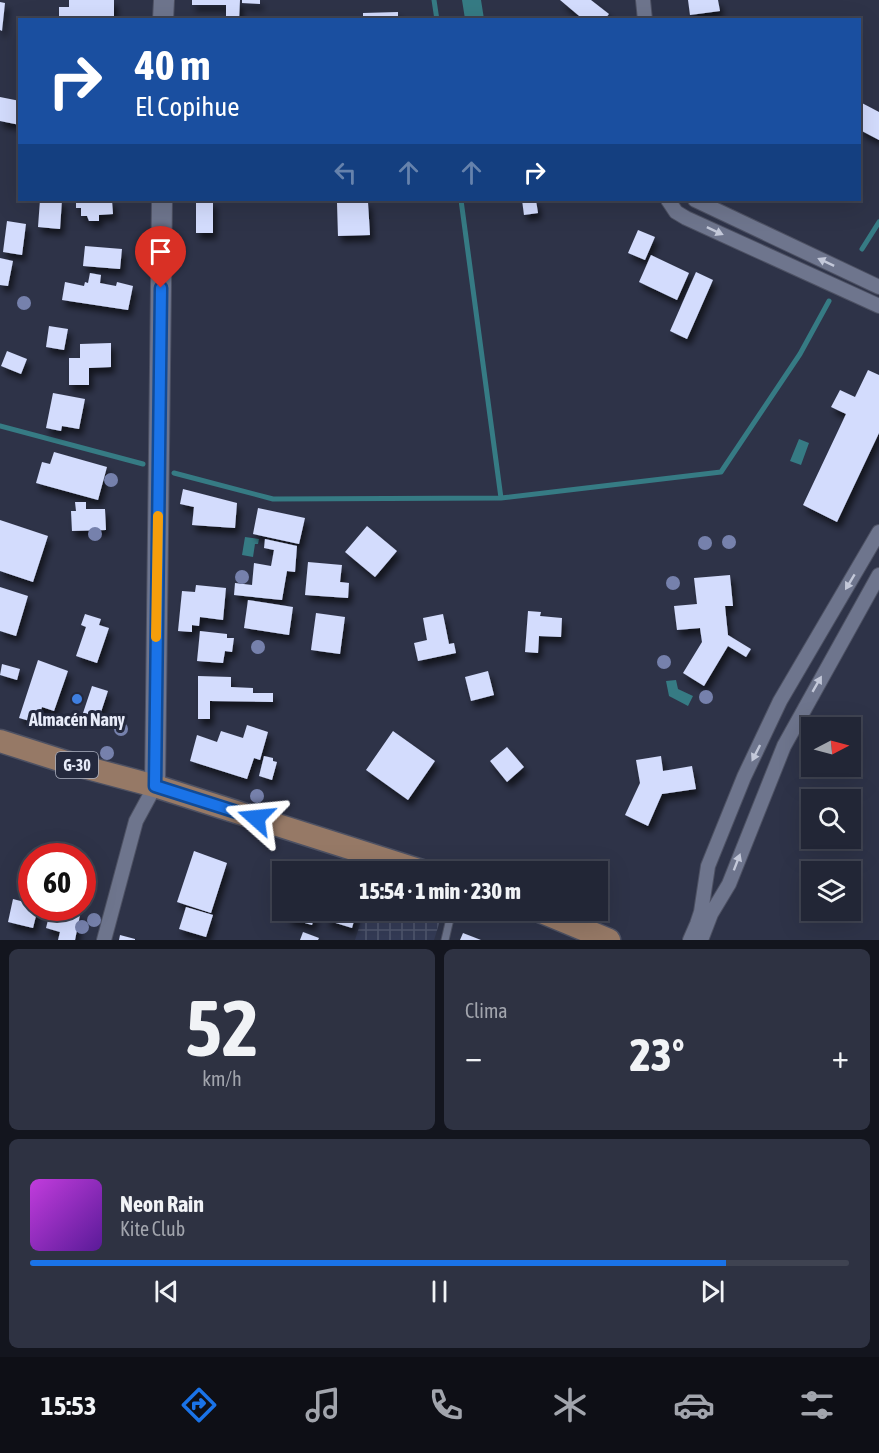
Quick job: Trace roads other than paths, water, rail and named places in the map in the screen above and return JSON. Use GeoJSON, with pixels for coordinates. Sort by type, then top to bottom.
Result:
{"type":"FeatureCollection","features":[{"type":"Feature","properties":{"kind":"main road"},"geometry":{"type":"LineString","coordinates":[[164,0],[164,18]]}},
{"type":"Feature","properties":{"kind":"main road"},"geometry":{"type":"LineString","coordinates":[[155,786],[162,201]]}},
{"type":"Feature","properties":{"kind":"main road","name":"G-30"},"geometry":{"type":"LineString","coordinates":[[0,741],[69,763],[155,786],[390,861]]}},
{"type":"Feature","properties":{"kind":"main road"},"geometry":{"type":"LineString","coordinates":[[563,921],[609,940]]}},
{"type":"Feature","properties":{"kind":"street"},"geometry":{"type":"LineString","coordinates":[[643,0],[645,18]]}},
{"type":"Feature","properties":{"kind":"street"},"geometry":{"type":"LineString","coordinates":[[669,201],[676,212],[686,218],[879,306]]}},
{"type":"Feature","properties":{"kind":"street"},"geometry":{"type":"LineString","coordinates":[[697,201],[879,287]]}},
{"type":"Feature","properties":{"kind":"street"},"geometry":{"type":"LineString","coordinates":[[690,940],[701,912],[708,866],[744,777],[780,701],[879,532]]}},
{"type":"Feature","properties":{"kind":"street"},"geometry":{"type":"LineString","coordinates":[[701,940],[711,914],[729,884],[784,746],[879,575]]}},
{"type":"Feature","properties":{"kind":"street"},"geometry":{"type":"LineString","coordinates":[[104,940],[136,821],[155,786]]}},
{"type":"Feature","properties":{"kind":"lane"},"geometry":{"type":"LineString","coordinates":[[445,940],[449,921]]}},
{"type":"Feature","properties":{"kind":"waterway"},"geometry":{"type":"LineString","coordinates":[[434,0],[437,18]]}},
{"type":"Feature","properties":{"kind":"waterway"},"geometry":{"type":"LineString","coordinates":[[461,201],[501,498]]}},
{"type":"Feature","properties":{"kind":"waterway"},"geometry":{"type":"LineString","coordinates":[[862,249],[879,222]]}},
{"type":"Feature","properties":{"kind":"waterway"},"geometry":{"type":"LineString","coordinates":[[174,473],[273,499],[501,498],[721,472],[800,354],[829,301]]}},
{"type":"Feature","properties":{"kind":"waterway"},"geometry":{"type":"LineString","coordinates":[[0,426],[143,464]]}},
{"type":"Feature","properties":{"kind":"place","name":"Almacén Nany"},"geometry":{"type":"Point","coordinates":[77,699]}}]}
